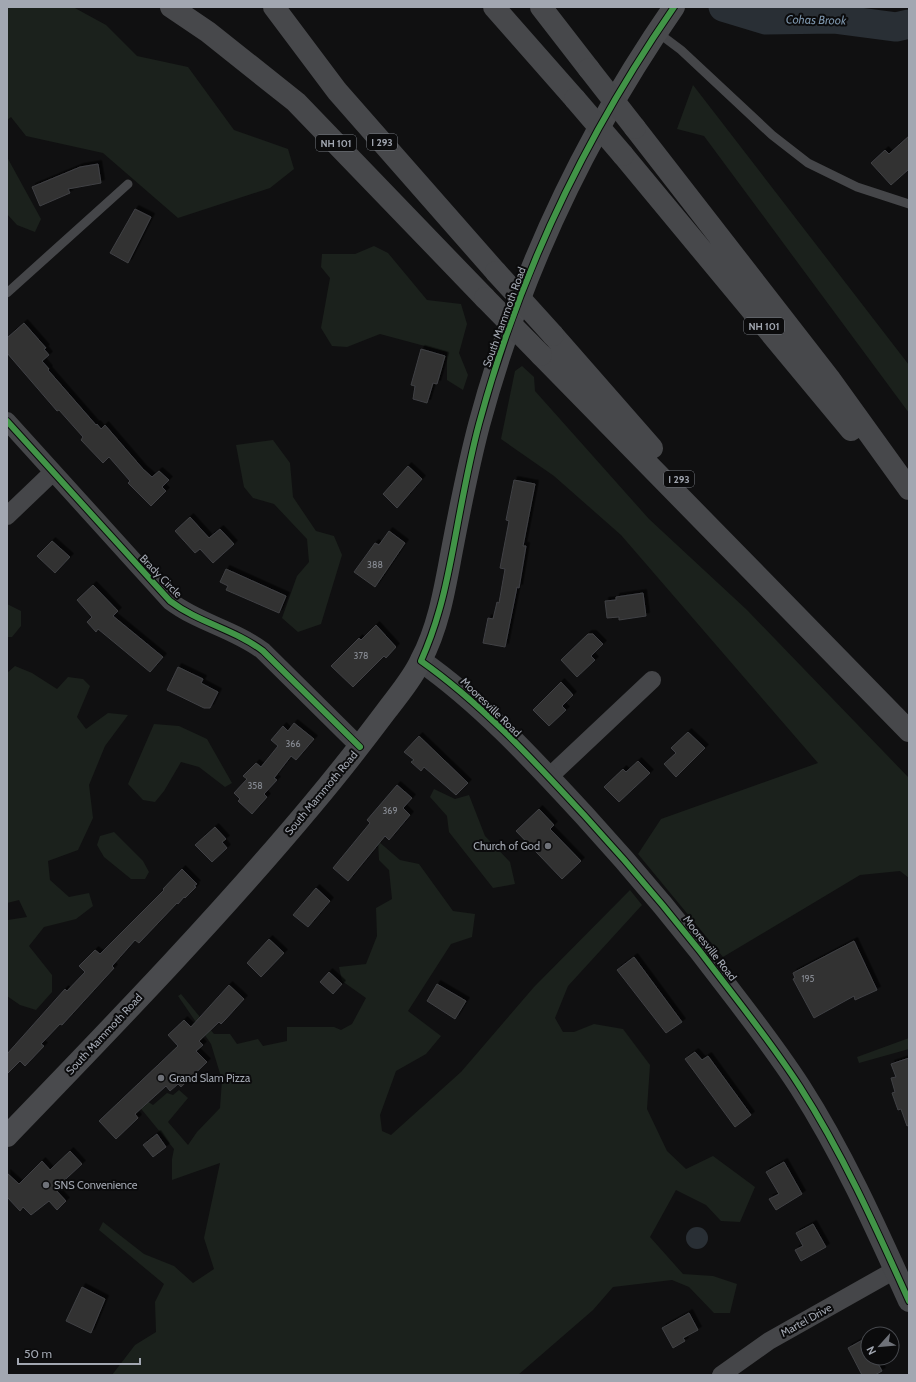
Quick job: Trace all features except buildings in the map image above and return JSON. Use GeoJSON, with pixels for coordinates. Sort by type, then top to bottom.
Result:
{"type":"FeatureCollection","features":[{"type":"Feature","properties":{"kind":"highway","name":"NH 101"},"geometry":{"type":"LineString","coordinates":[[170,7],[208,32],[296,102],[485,298],[806,624]]}},
{"type":"Feature","properties":{"kind":"highway","name":"I 293"},"geometry":{"type":"LineString","coordinates":[[274,7],[338,91],[496,272],[806,624],[909,731]]}},
{"type":"Feature","properties":{"kind":"highway","name":"NH 101"},"geometry":{"type":"LineString","coordinates":[[494,7],[623,155],[827,402],[909,496]]}},
{"type":"Feature","properties":{"kind":"highway"},"geometry":{"type":"LineString","coordinates":[[541,7],[829,378],[909,490]]}},
{"type":"Feature","properties":{"kind":"main road","name":"South Mammoth Road"},"geometry":{"type":"LineString","coordinates":[[7,1136],[102,1037],[237,891],[288,833],[360,746],[421,662],[440,611],[462,496],[480,422],[502,350],[528,278],[558,209],[601,125],[657,32],[674,7]]}},
{"type":"Feature","properties":{"kind":"street","name":"Brady Circle"},"geometry":{"type":"LineString","coordinates":[[7,421],[170,601],[196,618],[239,635],[263,651],[360,746]]}},
{"type":"Feature","properties":{"kind":"street"},"geometry":{"type":"LineString","coordinates":[[7,516],[53,472]]}},
{"type":"Feature","properties":{"kind":"street","name":"Mooresville Road"},"geometry":{"type":"LineString","coordinates":[[421,662],[449,681],[549,777],[626,860],[673,917],[775,1049],[801,1088],[851,1176],[909,1301]]}},
{"type":"Feature","properties":{"kind":"street"},"geometry":{"type":"LineString","coordinates":[[549,777],[652,680]]}},
{"type":"Feature","properties":{"kind":"street","name":"Martel Drive"},"geometry":{"type":"LineString","coordinates":[[721,1375],[741,1359],[769,1341],[895,1270]]}},
{"type":"Feature","properties":{"kind":"lane"},"geometry":{"type":"LineString","coordinates":[[657,32],[681,50],[772,135],[808,163],[857,187],[909,204]]}},
{"type":"Feature","properties":{"kind":"lane"},"geometry":{"type":"LineString","coordinates":[[7,293],[128,184]]}},
{"type":"Feature","properties":{"kind":"shaded area"},"geometry":{"type":"Polygon","coordinates":[[[7,7],[73,7],[106,25],[137,56],[188,67],[234,130],[288,149],[294,169],[270,188],[178,218],[103,153],[26,136],[11,117],[7,120],[7,7]]]}},
{"type":"Feature","properties":{"kind":"shaded area"},"geometry":{"type":"Polygon","coordinates":[[[693,85],[909,365],[909,413],[704,136],[677,129],[693,85]]]}},
{"type":"Feature","properties":{"kind":"shaded area"},"geometry":{"type":"Polygon","coordinates":[[[7,157],[41,219],[35,232],[17,225],[7,214],[7,157]]]}},
{"type":"Feature","properties":{"kind":"shaded area"},"geometry":{"type":"Polygon","coordinates":[[[374,246],[388,253],[427,300],[461,304],[467,324],[459,353],[468,375],[463,390],[447,380],[447,352],[380,334],[347,347],[332,346],[321,328],[330,278],[321,267],[322,254],[355,254],[374,246]]]}},
{"type":"Feature","properties":{"kind":"shaded area"},"geometry":{"type":"Polygon","coordinates":[[[522,366],[534,377],[535,391],[649,519],[747,610],[909,778],[909,878],[900,871],[860,875],[723,957],[638,854],[661,819],[818,763],[621,535],[554,476],[501,439],[515,371],[522,366]]]}},
{"type":"Feature","properties":{"kind":"shaded area"},"geometry":{"type":"Polygon","coordinates":[[[273,440],[290,463],[293,497],[316,531],[334,536],[342,555],[321,624],[298,632],[282,618],[297,576],[309,562],[307,539],[274,504],[253,498],[244,487],[236,445],[273,440]]]}},
{"type":"Feature","properties":{"kind":"shaded area"},"geometry":{"type":"Polygon","coordinates":[[[7,604],[21,611],[21,626],[12,637],[7,637],[7,604]]]}},
{"type":"Feature","properties":{"kind":"shaded area"},"geometry":{"type":"Polygon","coordinates":[[[15,666],[32,673],[57,689],[68,677],[83,679],[90,686],[77,717],[86,729],[108,713],[128,715],[105,746],[89,785],[93,818],[78,850],[48,861],[50,880],[69,897],[89,893],[93,906],[76,919],[44,927],[29,946],[52,975],[52,992],[36,1010],[20,1005],[7,996],[8,920],[27,917],[19,900],[7,903],[7,673],[15,666]]]}},
{"type":"Feature","properties":{"kind":"shaded area"},"geometry":{"type":"Polygon","coordinates":[[[154,724],[179,726],[207,739],[232,783],[225,787],[199,767],[181,762],[164,791],[155,802],[143,800],[128,784],[154,724]]]}},
{"type":"Feature","properties":{"kind":"shaded area"},"geometry":{"type":"Polygon","coordinates":[[[434,789],[455,799],[469,795],[485,836],[510,862],[515,884],[493,888],[449,832],[447,816],[430,797],[434,789]]]}},
{"type":"Feature","properties":{"kind":"shaded area"},"geometry":{"type":"Polygon","coordinates":[[[114,832],[143,861],[149,872],[145,879],[131,879],[104,857],[97,845],[100,836],[114,832]]]}},
{"type":"Feature","properties":{"kind":"shaded area"},"geometry":{"type":"Polygon","coordinates":[[[378,841],[400,860],[419,864],[453,911],[475,914],[472,937],[451,944],[408,1011],[441,1036],[426,1054],[396,1071],[380,1115],[382,1131],[391,1135],[461,1072],[534,987],[630,890],[642,905],[568,986],[555,1018],[563,1032],[574,1032],[594,1024],[623,1029],[650,1065],[647,1109],[667,1151],[686,1169],[713,1156],[755,1187],[740,1222],[721,1221],[706,1205],[676,1190],[650,1237],[683,1274],[713,1276],[737,1284],[730,1313],[714,1313],[689,1287],[672,1280],[613,1287],[593,1310],[518,1375],[112,1375],[135,1345],[156,1332],[155,1302],[164,1284],[99,1230],[103,1222],[144,1254],[174,1266],[193,1283],[214,1269],[204,1238],[220,1163],[172,1180],[172,1159],[174,1149],[129,1094],[136,1094],[153,1105],[167,1093],[173,1095],[179,1090],[188,1098],[168,1122],[188,1145],[197,1132],[220,1108],[222,1080],[211,1044],[178,996],[181,994],[214,1034],[230,1034],[237,1044],[258,1039],[263,1046],[287,1041],[287,1027],[334,1027],[341,1030],[352,1024],[366,998],[342,981],[339,967],[366,964],[377,936],[376,908],[392,899],[389,870],[379,860],[378,841]]]}},
{"type":"Feature","properties":{"kind":"shaded area"},"geometry":{"type":"Polygon","coordinates":[[[909,1038],[909,1049],[859,1063],[857,1057],[909,1038]]]}},
{"type":"Feature","properties":{"kind":"shaded area"},"geometry":{"type":"Polygon","coordinates":[[[697,1227],[705,1230],[708,1238],[705,1246],[697,1249],[689,1246],[686,1238],[689,1230],[697,1227]]]}},
{"type":"Feature","properties":{"kind":"waterway","name":"Cohas Brook"},"geometry":{"type":"LineString","coordinates":[[723,7],[766,20],[835,19],[896,27],[909,24]]}},
{"type":"Feature","properties":{"kind":"cycle path"},"geometry":{"type":"LineString","coordinates":[[674,7],[612,104],[585,155],[535,260],[514,314],[495,368],[479,424],[468,470],[443,596],[433,631],[421,661],[465,696],[507,734],[604,837],[681,927],[760,1030],[800,1087],[831,1138],[909,1301]]}},
{"type":"Feature","properties":{"kind":"cycle path"},"geometry":{"type":"LineString","coordinates":[[7,421],[170,601],[181,609],[252,643],[263,651],[360,747]]}},
{"type":"Feature","properties":{"kind":"place","name":"Church of God"},"geometry":{"type":"Point","coordinates":[548,846]}},
{"type":"Feature","properties":{"kind":"place","name":"Grand Slam Pizza"},"geometry":{"type":"Point","coordinates":[161,1078]}},
{"type":"Feature","properties":{"kind":"place","name":"SNS Convenience"},"geometry":{"type":"Point","coordinates":[46,1185]}}]}
